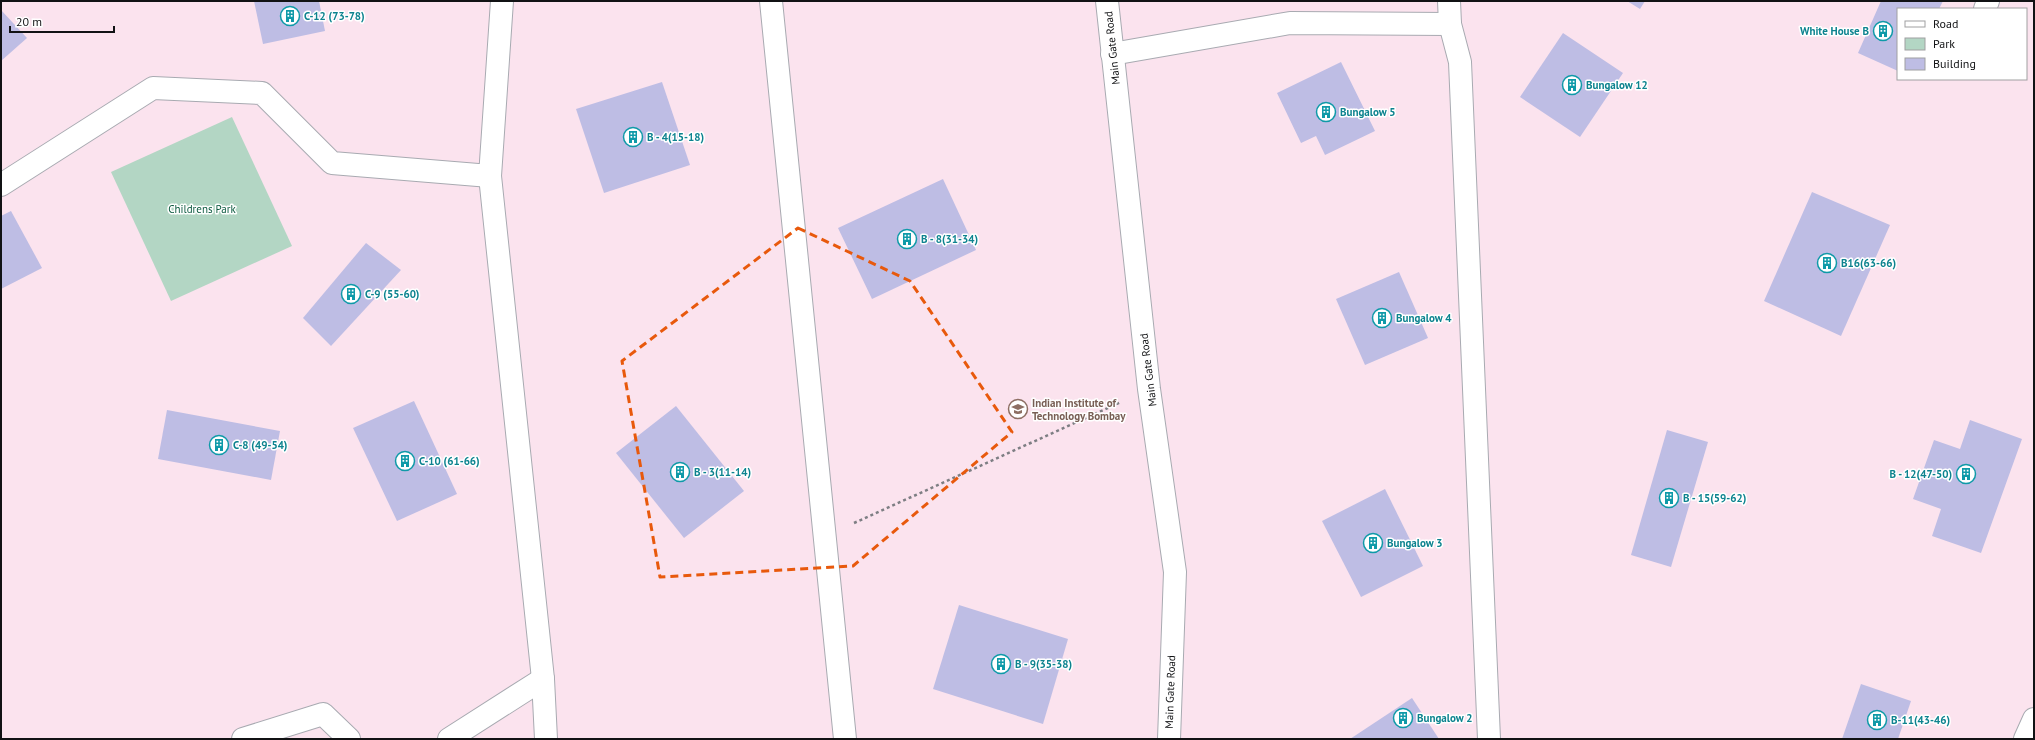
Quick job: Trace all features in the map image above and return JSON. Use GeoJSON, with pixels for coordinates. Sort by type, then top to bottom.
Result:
{"type":"FeatureCollection","features":[{"type":"Feature","properties":{"kind":"lane"},"geometry":{"type":"LineString","coordinates":[[502,1],[490,176],[543,679],[546,739]]}},
{"type":"Feature","properties":{"kind":"lane"},"geometry":{"type":"LineString","coordinates":[[771,1],[845,739]]}},
{"type":"Feature","properties":{"kind":"lane","name":"Main Gate Road"},"geometry":{"type":"LineString","coordinates":[[1107,1],[1149,389],[1175,572],[1169,739]]}},
{"type":"Feature","properties":{"kind":"lane"},"geometry":{"type":"LineString","coordinates":[[1449,1],[1450,24],[1460,62],[1489,739]]}},
{"type":"Feature","properties":{"kind":"lane"},"geometry":{"type":"LineString","coordinates":[[1112,54],[1290,23],[1450,24]]}},
{"type":"Feature","properties":{"kind":"lane"},"geometry":{"type":"LineString","coordinates":[[1,185],[154,88],[262,93],[332,163],[490,176]]}},
{"type":"Feature","properties":{"kind":"lane"},"geometry":{"type":"LineString","coordinates":[[449,739],[543,679]]}},
{"type":"Feature","properties":{"kind":"lane"},"geometry":{"type":"LineString","coordinates":[[242,739],[323,714],[349,739]]}},
{"type":"Feature","properties":{"kind":"lane"},"geometry":{"type":"LineString","coordinates":[[2025,739],[2034,719]]}},
{"type":"Feature","properties":{"kind":"path"},"geometry":{"type":"LineString","coordinates":[[824,536],[1149,389]]}},
{"type":"Feature","properties":{"kind":"highlighted area"},"geometry":{"type":"Polygon","coordinates":[[[798,228],[910,281],[1012,432],[853,566],[660,577],[622,361],[798,228]]]}},
{"type":"Feature","properties":{"kind":"shaded area","name":"Indian Institute of Technology Bombay"},"geometry":{"type":"Polygon","coordinates":[[[1,1],[2034,1],[2034,739],[1,739],[1,1]]]}},
{"type":"Feature","properties":{"kind":"green space","name":"Childrens Park"},"geometry":{"type":"Polygon","coordinates":[[[232,117],[292,246],[171,301],[111,172],[232,117]]]}},
{"type":"Feature","properties":{"kind":"building","name":"C-12 (73-78)"},"geometry":{"type":"Polygon","coordinates":[[[254,1],[319,1],[325,31],[263,44],[254,1]]]}},
{"type":"Feature","properties":{"kind":"building"},"geometry":{"type":"Polygon","coordinates":[[[1627,1],[1645,1],[1640,9],[1627,1]]]}},
{"type":"Feature","properties":{"kind":"building","name":"White House B"},"geometry":{"type":"Polygon","coordinates":[[[1881,1],[1943,1],[1940,8],[1897,8],[1897,71],[1858,53],[1881,1]]]}},
{"type":"Feature","properties":{"kind":"building"},"geometry":{"type":"Polygon","coordinates":[[[1,10],[27,38],[1,61],[1,10]]]}},
{"type":"Feature","properties":{"kind":"building","name":"Bungalow 12"},"geometry":{"type":"Polygon","coordinates":[[[1563,33],[1623,73],[1580,137],[1520,97],[1563,33]]]}},
{"type":"Feature","properties":{"kind":"building","name":"Bungalow 5"},"geometry":{"type":"Polygon","coordinates":[[[1341,62],[1375,131],[1325,155],[1316,136],[1301,143],[1277,93],[1341,62]]]}},
{"type":"Feature","properties":{"kind":"building","name":"B - 4(15-18)"},"geometry":{"type":"Polygon","coordinates":[[[662,82],[690,165],[604,193],[576,109],[662,82]]]}},
{"type":"Feature","properties":{"kind":"building","name":"B - 8(31-34)"},"geometry":{"type":"Polygon","coordinates":[[[943,179],[976,250],[872,299],[838,228],[943,179]]]}},
{"type":"Feature","properties":{"kind":"building","name":"B16(63-66)"},"geometry":{"type":"Polygon","coordinates":[[[1812,192],[1890,225],[1841,336],[1764,301],[1812,192]]]}},
{"type":"Feature","properties":{"kind":"building"},"geometry":{"type":"Polygon","coordinates":[[[11,211],[42,268],[1,289],[1,216],[11,211]]]}},
{"type":"Feature","properties":{"kind":"building","name":"C-9 (55-60)"},"geometry":{"type":"Polygon","coordinates":[[[366,243],[401,270],[331,346],[303,318],[366,243]]]}},
{"type":"Feature","properties":{"kind":"building","name":"Bungalow 4"},"geometry":{"type":"Polygon","coordinates":[[[1399,272],[1428,338],[1365,365],[1336,299],[1399,272]]]}},
{"type":"Feature","properties":{"kind":"building","name":"C-10 (61-66)"},"geometry":{"type":"Polygon","coordinates":[[[414,401],[457,494],[397,521],[353,428],[414,401]]]}},
{"type":"Feature","properties":{"kind":"building","name":"B - 3(11-14)"},"geometry":{"type":"Polygon","coordinates":[[[676,406],[744,491],[684,538],[616,453],[676,406]]]}},
{"type":"Feature","properties":{"kind":"building","name":"C-8 (49-54)"},"geometry":{"type":"Polygon","coordinates":[[[167,410],[280,431],[271,480],[158,459],[167,410]]]}},
{"type":"Feature","properties":{"kind":"building","name":"B - 12(47-50)"},"geometry":{"type":"Polygon","coordinates":[[[1970,420],[2022,439],[1981,553],[1932,536],[1941,509],[1913,499],[1934,440],[1960,449],[1970,420]]]}},
{"type":"Feature","properties":{"kind":"building","name":"B - 15(59-62)"},"geometry":{"type":"Polygon","coordinates":[[[1667,430],[1708,442],[1671,567],[1631,555],[1667,430]]]}},
{"type":"Feature","properties":{"kind":"building","name":"Bungalow 3"},"geometry":{"type":"Polygon","coordinates":[[[1385,489],[1423,566],[1361,597],[1322,521],[1385,489]]]}},
{"type":"Feature","properties":{"kind":"building","name":"B - 9(35-38)"},"geometry":{"type":"Polygon","coordinates":[[[959,605],[1068,639],[1043,724],[933,689],[959,605]]]}},
{"type":"Feature","properties":{"kind":"building","name":"B-11(43-46)"},"geometry":{"type":"Polygon","coordinates":[[[1861,684],[1911,701],[1898,739],[1842,739],[1861,684]]]}},
{"type":"Feature","properties":{"kind":"building","name":"Bungalow 2"},"geometry":{"type":"Polygon","coordinates":[[[1412,698],[1439,739],[1350,739],[1412,698]]]}},
{"type":"Feature","properties":{"kind":"place","name":"C-12 (73-78)"},"geometry":{"type":"Point","coordinates":[290,16]}},
{"type":"Feature","properties":{"kind":"place","name":"White House B"},"geometry":{"type":"Point","coordinates":[1883,31]}},
{"type":"Feature","properties":{"kind":"place","name":"Bungalow 12"},"geometry":{"type":"Point","coordinates":[1572,85]}},
{"type":"Feature","properties":{"kind":"place","name":"Bungalow 5"},"geometry":{"type":"Point","coordinates":[1326,112]}},
{"type":"Feature","properties":{"kind":"place","name":"B - 4(15-18)"},"geometry":{"type":"Point","coordinates":[633,137]}},
{"type":"Feature","properties":{"kind":"place","name":"B - 8(31-34)"},"geometry":{"type":"Point","coordinates":[907,239]}},
{"type":"Feature","properties":{"kind":"place","name":"B16(63-66)"},"geometry":{"type":"Point","coordinates":[1827,263]}},
{"type":"Feature","properties":{"kind":"place","name":"C-9 (55-60)"},"geometry":{"type":"Point","coordinates":[351,294]}},
{"type":"Feature","properties":{"kind":"place","name":"Bungalow 4"},"geometry":{"type":"Point","coordinates":[1382,318]}},
{"type":"Feature","properties":{"kind":"place","name":"Indian Institute of Technology Bombay"},"geometry":{"type":"Point","coordinates":[1018,409]}},
{"type":"Feature","properties":{"kind":"place","name":"C-8 (49-54)"},"geometry":{"type":"Point","coordinates":[219,445]}},
{"type":"Feature","properties":{"kind":"place","name":"C-10 (61-66)"},"geometry":{"type":"Point","coordinates":[405,461]}},
{"type":"Feature","properties":{"kind":"place","name":"B - 3(11-14)"},"geometry":{"type":"Point","coordinates":[680,472]}},
{"type":"Feature","properties":{"kind":"place","name":"B - 12(47-50)"},"geometry":{"type":"Point","coordinates":[1966,474]}},
{"type":"Feature","properties":{"kind":"place","name":"B - 15(59-62)"},"geometry":{"type":"Point","coordinates":[1669,498]}},
{"type":"Feature","properties":{"kind":"place","name":"Bungalow 3"},"geometry":{"type":"Point","coordinates":[1373,543]}},
{"type":"Feature","properties":{"kind":"place","name":"B - 9(35-38)"},"geometry":{"type":"Point","coordinates":[1001,664]}},
{"type":"Feature","properties":{"kind":"place","name":"Bungalow 2"},"geometry":{"type":"Point","coordinates":[1403,718]}},
{"type":"Feature","properties":{"kind":"place","name":"B-11(43-46)"},"geometry":{"type":"Point","coordinates":[1877,720]}}]}
